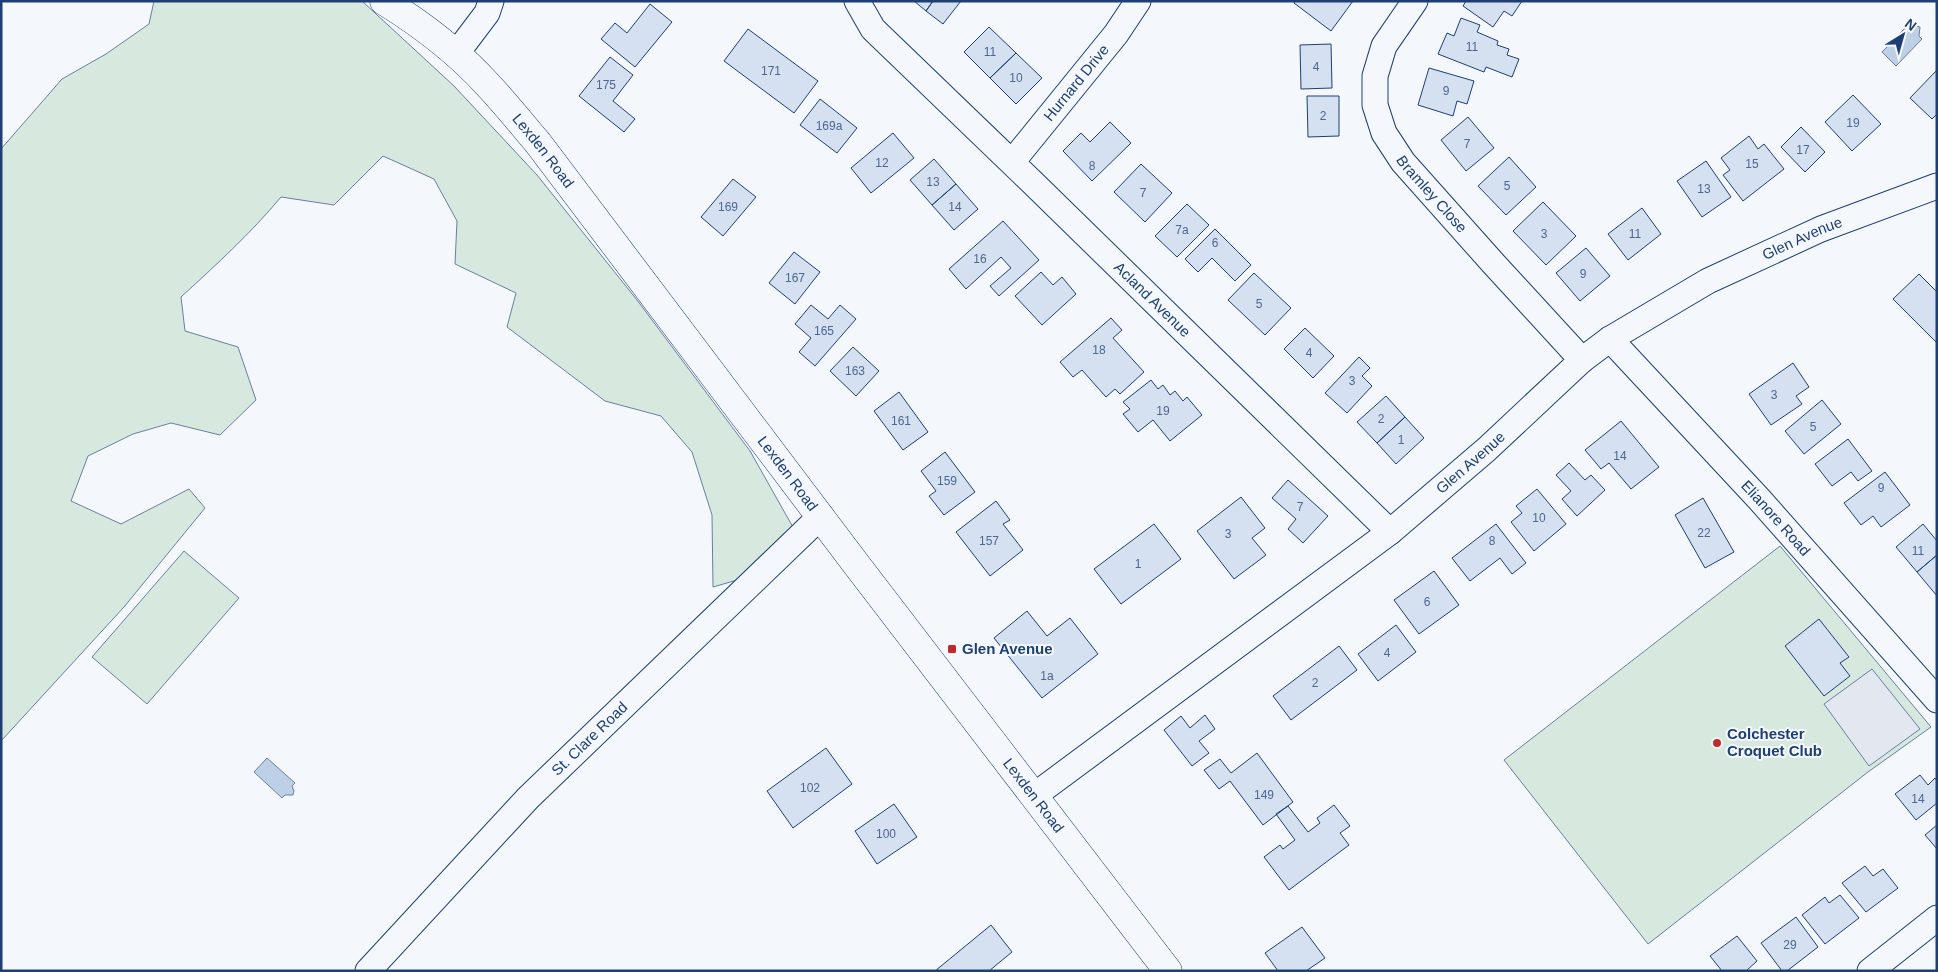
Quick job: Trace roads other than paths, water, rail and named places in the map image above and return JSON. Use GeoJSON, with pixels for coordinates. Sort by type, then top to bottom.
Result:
{"type":"FeatureCollection","features":[{"type":"Feature","properties":{"kind":"main road","name":"Lexden Road"},"geometry":{"type":"LineString","coordinates":[[384,1],[408,16],[456,54],[487,84],[538,142],[856,564],[1035,795],[1168,971]]}},
{"type":"Feature","properties":{"kind":"street"},"geometry":{"type":"LineString","coordinates":[[456,54],[487,13],[491,1]]}},
{"type":"Feature","properties":{"kind":"street","name":"Acland Avenue"},"geometry":{"type":"LineString","coordinates":[[857,1],[873,30],[1012,162],[1390,532]]}},
{"type":"Feature","properties":{"kind":"street","name":"Hurnard Drive"},"geometry":{"type":"LineString","coordinates":[[1012,162],[1116,34],[1138,1]]}},
{"type":"Feature","properties":{"kind":"street","name":"Bramley Close"},"geometry":{"type":"LineString","coordinates":[[1415,1],[1384,46],[1375,76],[1375,105],[1384,133],[1403,162],[1582,360]]}},
{"type":"Feature","properties":{"kind":"street","name":"Glen Avenue"},"geometry":{"type":"LineString","coordinates":[[1035,795],[1390,532],[1487,449],[1582,360],[1610,339],[1708,281],[1821,229],[1937,186]]}},
{"type":"Feature","properties":{"kind":"street","name":"Elianore Road"},"geometry":{"type":"LineString","coordinates":[[1610,339],[1760,500],[1937,700]]}},
{"type":"Feature","properties":{"kind":"street","name":"St. Clare Road"},"geometry":{"type":"LineString","coordinates":[[368,971],[528,798],[821,516]]}},
{"type":"Feature","properties":{"kind":"street"},"geometry":{"type":"LineString","coordinates":[[1870,971],[1937,918]]}},
{"type":"Feature","properties":{"kind":"water"},"geometry":{"type":"Polygon","coordinates":[[[1908,25],[1911,28],[1920,27],[1919,36],[1922,39],[1896,66],[1882,52],[1908,25]]]}},
{"type":"Feature","properties":{"kind":"water"},"geometry":{"type":"Polygon","coordinates":[[[267,758],[295,783],[292,786],[293,795],[285,795],[282,798],[254,772],[267,758]]]}},
{"type":"Feature","properties":{"kind":"place","name":"Glen Avenue"},"geometry":{"type":"Point","coordinates":[952,649]}},
{"type":"Feature","properties":{"kind":"place","name":"Colchester Croquet Club"},"geometry":{"type":"Point","coordinates":[1717,743]}}]}
